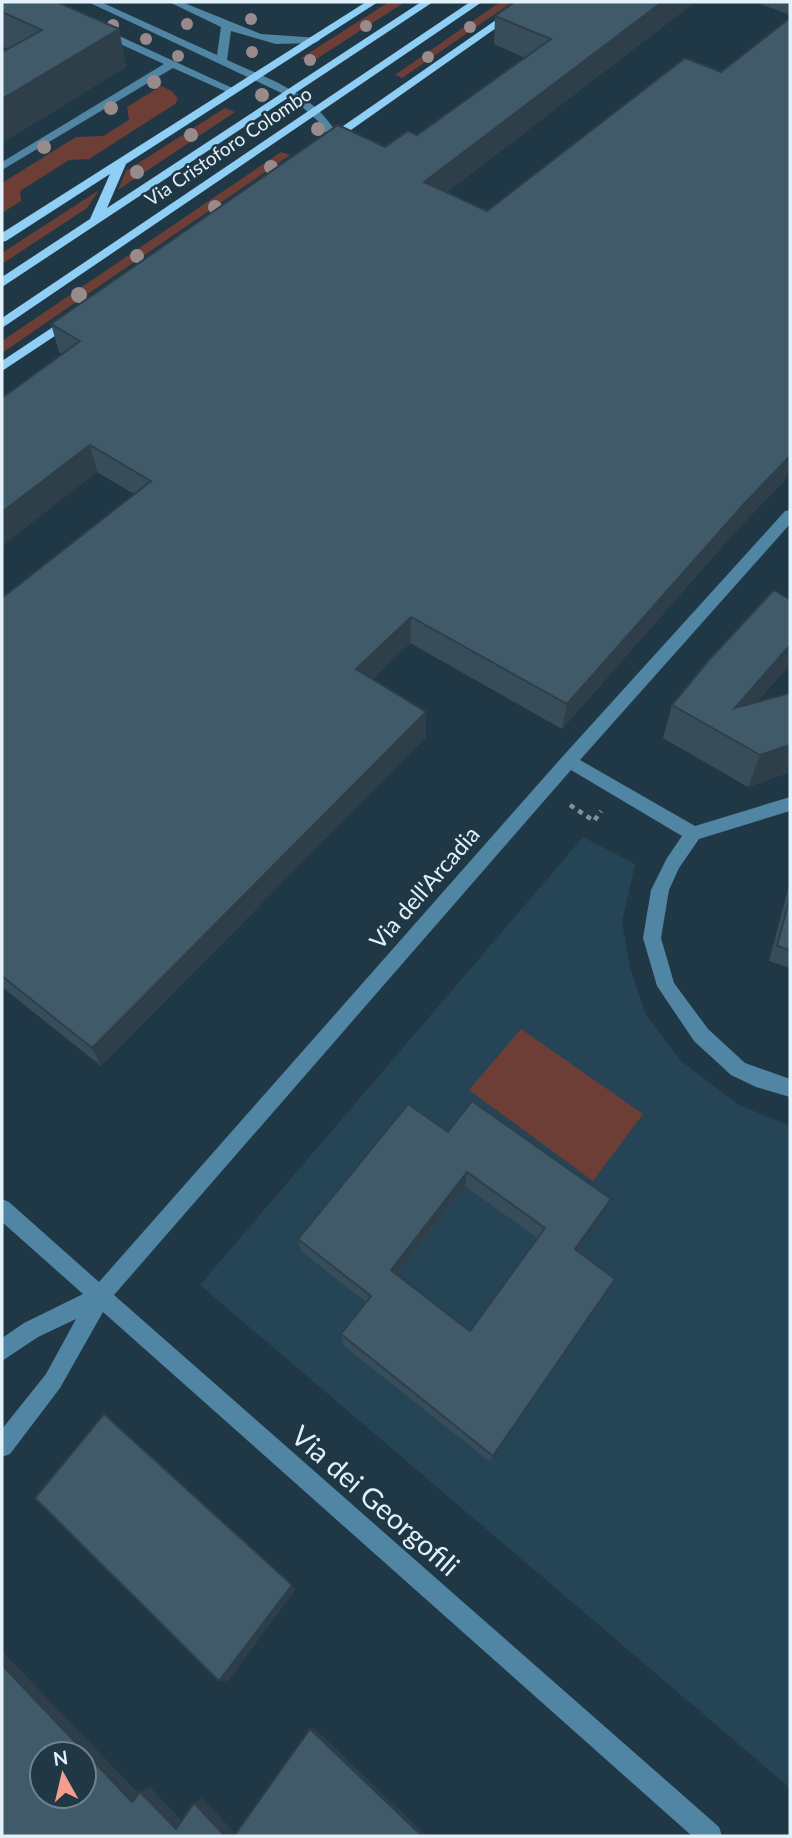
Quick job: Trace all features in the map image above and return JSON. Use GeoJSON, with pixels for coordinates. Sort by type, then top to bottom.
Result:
{"type":"FeatureCollection","features":[{"type":"Feature","properties":{"kind":"main road","name":"Via Cristoforo Colombo"},"geometry":{"type":"LineString","coordinates":[[2,238],[373,2]]}},
{"type":"Feature","properties":{"kind":"main road","name":"Via Cristoforo Colombo"},"geometry":{"type":"LineString","coordinates":[[2,284],[428,2]]}},
{"type":"Feature","properties":{"kind":"main road","name":"Via Cristoforo Colombo"},"geometry":{"type":"LineString","coordinates":[[2,324],[477,2]]}},
{"type":"Feature","properties":{"kind":"main road"},"geometry":{"type":"LineString","coordinates":[[314,150],[528,2]]}},
{"type":"Feature","properties":{"kind":"main road"},"geometry":{"type":"LineString","coordinates":[[95,222],[121,163]]}},
{"type":"Feature","properties":{"kind":"main road"},"geometry":{"type":"LineString","coordinates":[[2,367],[80,313]]}},
{"type":"Feature","properties":{"kind":"street"},"geometry":{"type":"LineString","coordinates":[[93,2],[289,93],[315,110],[333,137]]}},
{"type":"Feature","properties":{"kind":"street"},"geometry":{"type":"LineString","coordinates":[[174,2],[274,42],[315,40]]}},
{"type":"Feature","properties":{"kind":"street"},"geometry":{"type":"LineString","coordinates":[[83,24],[233,91]]}},
{"type":"Feature","properties":{"kind":"street"},"geometry":{"type":"LineString","coordinates":[[221,61],[227,25]]}},
{"type":"Feature","properties":{"kind":"street"},"geometry":{"type":"LineString","coordinates":[[2,167],[173,64]]}},
{"type":"Feature","properties":{"kind":"street","name":"Via dell'Arcadia"},"geometry":{"type":"LineString","coordinates":[[2,1446],[53,1381],[100,1296],[569,761],[790,515]]}},
{"type":"Feature","properties":{"kind":"street"},"geometry":{"type":"LineString","coordinates":[[569,761],[693,834]]}},
{"type":"Feature","properties":{"kind":"street"},"geometry":{"type":"LineString","coordinates":[[790,804],[693,834],[673,863],[660,890],[652,939],[666,986],[687,1018],[724,1058],[756,1078],[790,1088]]}},
{"type":"Feature","properties":{"kind":"street","name":"Via dei Georgofili"},"geometry":{"type":"LineString","coordinates":[[2,1209],[710,1836]]}},
{"type":"Feature","properties":{"kind":"street","name":"Via dell'Arcadia"},"geometry":{"type":"LineString","coordinates":[[2,1351],[31,1330],[100,1296]]}},
{"type":"Feature","properties":{"kind":"path"},"geometry":{"type":"LineString","coordinates":[[570,805],[594,821],[604,807]]}},
{"type":"Feature","properties":{"kind":"shaded area"},"geometry":{"type":"Polygon","coordinates":[[[389,2],[405,2],[310,63],[301,58],[389,2]]]}},
{"type":"Feature","properties":{"kind":"shaded area"},"geometry":{"type":"Polygon","coordinates":[[[500,2],[512,2],[402,78],[395,75],[500,2]]]}},
{"type":"Feature","properties":{"kind":"shaded area"},"geometry":{"type":"Polygon","coordinates":[[[161,86],[172,91],[178,99],[175,104],[89,159],[69,160],[20,191],[21,201],[2,213],[2,183],[76,137],[103,136],[129,120],[127,107],[161,86]]]}},
{"type":"Feature","properties":{"kind":"shaded area"},"geometry":{"type":"Polygon","coordinates":[[[225,108],[235,112],[118,190],[126,171],[225,108]]]}},
{"type":"Feature","properties":{"kind":"shaded area"},"geometry":{"type":"Polygon","coordinates":[[[281,152],[290,155],[2,353],[2,341],[281,152]]]}},
{"type":"Feature","properties":{"kind":"shaded area"},"geometry":{"type":"Polygon","coordinates":[[[99,190],[87,208],[2,264],[2,253],[99,190]]]}},
{"type":"Feature","properties":{"kind":"shaded area"},"geometry":{"type":"Polygon","coordinates":[[[583,837],[635,864],[622,922],[630,968],[646,1015],[681,1061],[739,1105],[790,1126],[790,1788],[200,1285],[583,837]]]}},
{"type":"Feature","properties":{"kind":"shaded area"},"geometry":{"type":"Polygon","coordinates":[[[521,1029],[643,1114],[593,1181],[469,1090],[521,1029]]]}},
{"type":"Feature","properties":{"kind":"building"},"geometry":{"type":"Polygon","coordinates":[[[2,2],[57,2],[119,29],[2,99],[2,52],[42,30],[2,12],[2,2]]]}},
{"type":"Feature","properties":{"kind":"building"},"geometry":{"type":"Polygon","coordinates":[[[515,2],[662,2],[424,182],[487,211],[685,58],[721,72],[790,18],[790,456],[743,505],[567,704],[411,617],[356,669],[426,712],[92,1048],[2,976],[2,598],[151,481],[90,445],[2,512],[2,398],[80,341],[51,324],[338,125],[385,147],[408,131],[417,135],[551,39],[495,16],[515,2]]]}},
{"type":"Feature","properties":{"kind":"building"},"geometry":{"type":"Polygon","coordinates":[[[774,590],[790,600],[790,645],[735,708],[790,693],[790,745],[760,755],[672,705],[708,661],[774,590]]]}},
{"type":"Feature","properties":{"kind":"building"},"geometry":{"type":"Polygon","coordinates":[[[790,897],[790,950],[777,946],[790,897]]]}},
{"type":"Feature","properties":{"kind":"building"},"geometry":{"type":"Polygon","coordinates":[[[472,1101],[611,1199],[575,1249],[615,1279],[493,1456],[341,1334],[371,1296],[298,1239],[408,1104],[448,1132],[472,1101]],[[467,1172],[391,1270],[470,1331],[545,1228],[467,1172]]]}},
{"type":"Feature","properties":{"kind":"building"},"geometry":{"type":"Polygon","coordinates":[[[104,1414],[292,1585],[219,1681],[35,1498],[104,1414]]]}},
{"type":"Feature","properties":{"kind":"building"},"geometry":{"type":"Polygon","coordinates":[[[2,1665],[73,1740],[28,1740],[28,1810],[98,1810],[98,1766],[132,1802],[140,1792],[176,1829],[194,1803],[225,1836],[2,1836],[2,1665]]]}},
{"type":"Feature","properties":{"kind":"building"},"geometry":{"type":"Polygon","coordinates":[[[310,1729],[422,1836],[234,1836],[310,1729]]]}}]}
